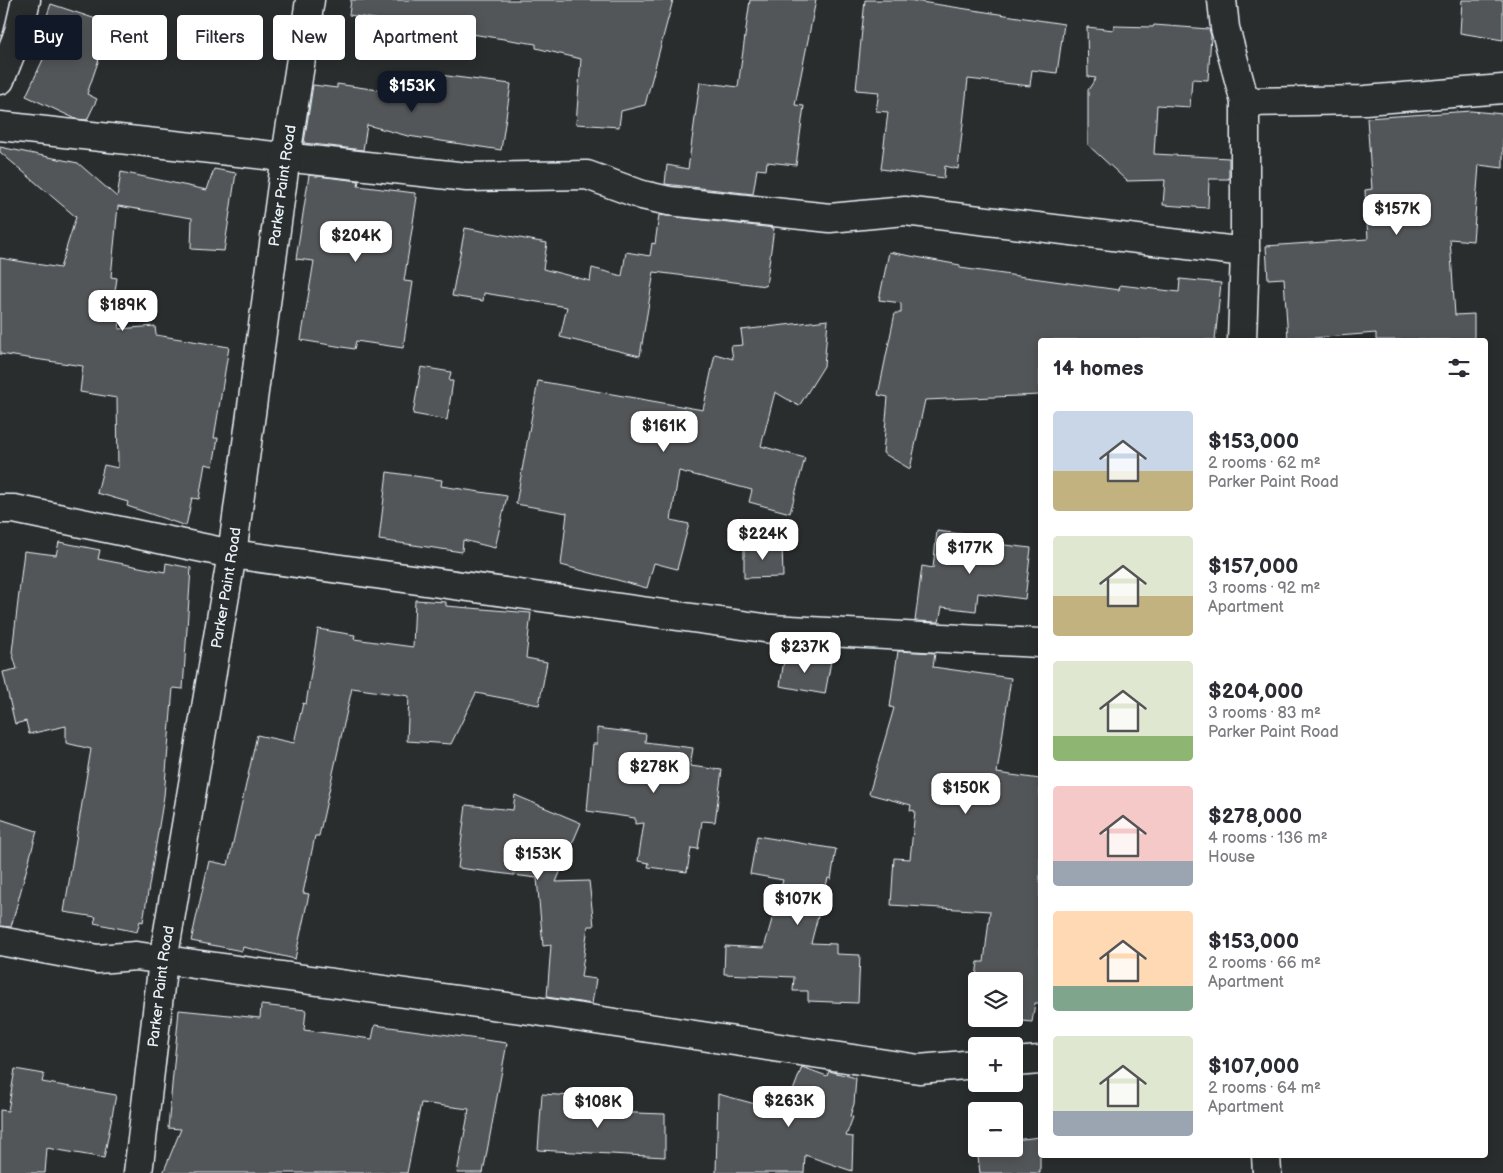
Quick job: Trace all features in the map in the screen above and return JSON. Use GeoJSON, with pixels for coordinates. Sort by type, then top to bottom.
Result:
{"type":"FeatureCollection","features":[{"type":"Feature","properties":{"kind":"street"},"geometry":{"type":"LineString","coordinates":[[0,80],[18,35],[26,0]]}},
{"type":"Feature","properties":{"kind":"street","name":"Parker Paint Road"},"geometry":{"type":"LineString","coordinates":[[138,1173],[162,961],[232,554],[286,156],[310,0]]}},
{"type":"Feature","properties":{"kind":"street"},"geometry":{"type":"LineString","coordinates":[[1222,0],[1225,28],[1245,102],[1245,252],[1242,338]]}},
{"type":"Feature","properties":{"kind":"street"},"geometry":{"type":"LineString","coordinates":[[1245,102],[1365,100],[1503,89]]}},
{"type":"Feature","properties":{"kind":"street"},"geometry":{"type":"LineString","coordinates":[[0,126],[467,177],[587,175],[642,195],[679,202],[830,218],[905,212],[1245,252]]}},
{"type":"Feature","properties":{"kind":"street"},"geometry":{"type":"LineString","coordinates":[[0,509],[14,509],[232,554],[771,629],[1038,643]]}},
{"type":"Feature","properties":{"kind":"street"},"geometry":{"type":"LineString","coordinates":[[0,941],[97,958],[136,956],[545,1013],[918,1069],[968,1065]]}},
{"type":"Feature","properties":{"kind":"street"},"geometry":{"type":"LineString","coordinates":[[1023,1061],[1038,1060]]}},
{"type":"Feature","properties":{"kind":"street"},"geometry":{"type":"LineString","coordinates":[[1266,1158],[1267,1173]]}},
{"type":"Feature","properties":{"kind":"building"},"geometry":{"type":"Polygon","coordinates":[[[351,0],[673,0],[645,105],[621,111],[619,127],[576,124],[581,59],[536,48],[536,44],[476,35],[476,15],[349,15],[351,0]]]}},
{"type":"Feature","properties":{"kind":"building"},"geometry":{"type":"Polygon","coordinates":[[[750,0],[816,0],[795,105],[804,106],[796,165],[767,162],[766,170],[757,169],[753,194],[665,184],[667,165],[688,169],[700,82],[738,87],[750,0]]]}},
{"type":"Feature","properties":{"kind":"building"},"geometry":{"type":"Polygon","coordinates":[[[865,0],[908,0],[1064,24],[1057,73],[1032,70],[1030,86],[968,79],[958,169],[945,166],[944,178],[881,169],[888,112],[876,111],[879,92],[856,90],[865,0]]]}},
{"type":"Feature","properties":{"kind":"building"},"geometry":{"type":"Polygon","coordinates":[[[1462,0],[1503,0],[1503,40],[1460,33],[1462,0]]]}},
{"type":"Feature","properties":{"kind":"building"},"geometry":{"type":"Polygon","coordinates":[[[51,4],[92,18],[92,60],[99,60],[87,94],[97,99],[87,120],[76,119],[26,96],[43,60],[82,60],[82,15],[47,15],[51,4]]]}},
{"type":"Feature","properties":{"kind":"building"},"geometry":{"type":"Polygon","coordinates":[[[1154,25],[1209,29],[1211,36],[1208,80],[1192,79],[1190,107],[1157,105],[1154,154],[1229,158],[1229,179],[1209,179],[1208,208],[1163,205],[1165,180],[1127,181],[1088,145],[1088,90],[1096,78],[1088,77],[1087,27],[1114,30],[1114,26],[1153,27],[1154,25]]]}},
{"type":"Feature","properties":{"kind":"building"},"geometry":{"type":"Polygon","coordinates":[[[416,72],[511,84],[501,150],[408,136],[367,125],[363,150],[304,143],[313,85],[337,88],[337,84],[413,95],[416,72]]]}},
{"type":"Feature","properties":{"kind":"building"},"geometry":{"type":"Polygon","coordinates":[[[1471,111],[1503,114],[1503,168],[1479,165],[1473,241],[1450,239],[1455,315],[1474,314],[1474,338],[1376,338],[1376,333],[1288,338],[1284,278],[1268,279],[1266,246],[1368,239],[1365,190],[1372,189],[1367,118],[1471,111]]]}},
{"type":"Feature","properties":{"kind":"building"},"geometry":{"type":"Polygon","coordinates":[[[0,147],[78,163],[117,197],[121,172],[207,190],[214,169],[236,173],[224,251],[191,249],[192,218],[118,206],[111,277],[117,278],[111,318],[120,320],[119,329],[155,326],[156,335],[229,347],[214,438],[218,438],[213,466],[205,464],[199,499],[192,498],[186,526],[127,506],[128,502],[97,493],[104,465],[118,468],[117,398],[80,392],[83,366],[0,354],[0,258],[60,268],[76,217],[0,152],[0,147]]]}},
{"type":"Feature","properties":{"kind":"building"},"geometry":{"type":"Polygon","coordinates":[[[309,175],[359,181],[358,186],[415,193],[415,197],[417,197],[404,281],[413,282],[403,348],[356,341],[354,349],[301,340],[314,261],[296,259],[309,175]]]}},
{"type":"Feature","properties":{"kind":"building"},"geometry":{"type":"Polygon","coordinates":[[[659,215],[774,228],[766,286],[654,272],[640,356],[560,337],[567,307],[484,293],[483,301],[452,296],[465,228],[547,243],[543,269],[590,281],[592,268],[622,276],[626,252],[650,256],[652,243],[655,244],[659,215]]]}},
{"type":"Feature","properties":{"kind":"building"},"geometry":{"type":"Polygon","coordinates":[[[889,252],[960,265],[960,268],[1119,290],[1120,285],[1179,292],[1180,279],[1221,283],[1215,338],[1038,338],[1038,395],[925,400],[910,469],[883,453],[888,397],[878,395],[895,313],[901,313],[901,303],[879,300],[889,252]]]}},
{"type":"Feature","properties":{"kind":"building"},"geometry":{"type":"Polygon","coordinates":[[[828,320],[824,366],[799,406],[775,392],[761,446],[805,458],[790,513],[749,502],[752,490],[679,471],[671,520],[689,524],[677,569],[654,563],[647,588],[561,565],[567,513],[516,504],[538,381],[703,410],[715,354],[733,359],[731,346],[743,345],[741,330],[828,320]]]}},
{"type":"Feature","properties":{"kind":"building"},"geometry":{"type":"Polygon","coordinates":[[[421,367],[451,372],[449,381],[453,381],[447,420],[413,414],[421,367]]]}},
{"type":"Feature","properties":{"kind":"building"},"geometry":{"type":"Polygon","coordinates":[[[387,472],[442,480],[441,486],[507,496],[495,548],[463,540],[462,552],[379,540],[387,472]]]}},
{"type":"Feature","properties":{"kind":"building"},"geometry":{"type":"Polygon","coordinates":[[[937,531],[969,535],[969,541],[1031,548],[1025,599],[978,593],[976,611],[942,607],[939,622],[915,621],[922,566],[933,568],[937,531]]]}},
{"type":"Feature","properties":{"kind":"building"},"geometry":{"type":"Polygon","coordinates":[[[59,542],[100,550],[98,559],[165,572],[166,563],[191,568],[183,689],[173,688],[164,796],[143,922],[140,921],[137,932],[94,923],[96,917],[64,912],[91,749],[66,743],[66,726],[29,734],[26,721],[15,724],[3,672],[17,669],[12,652],[24,551],[56,555],[59,542]]]}},
{"type":"Feature","properties":{"kind":"building"},"geometry":{"type":"Polygon","coordinates":[[[744,544],[782,544],[783,577],[744,578],[744,544]]]}},
{"type":"Feature","properties":{"kind":"building"},"geometry":{"type":"Polygon","coordinates":[[[415,600],[446,602],[446,606],[531,613],[526,658],[547,662],[539,705],[476,693],[451,744],[407,741],[409,696],[352,688],[319,836],[315,836],[303,893],[309,894],[295,959],[243,947],[242,951],[191,941],[209,861],[228,865],[257,735],[294,743],[303,703],[306,704],[318,629],[355,635],[354,639],[413,647],[415,600]]]}},
{"type":"Feature","properties":{"kind":"building"},"geometry":{"type":"Polygon","coordinates":[[[898,651],[935,653],[933,667],[1011,678],[997,773],[1038,779],[1038,1003],[1035,1003],[1032,1022],[1023,1021],[1023,972],[977,972],[978,962],[984,962],[990,911],[891,905],[894,858],[910,859],[915,811],[910,810],[911,805],[869,794],[894,708],[890,707],[898,651]]]}},
{"type":"Feature","properties":{"kind":"building"},"geometry":{"type":"Polygon","coordinates":[[[785,654],[831,661],[825,694],[780,686],[785,654]]]}},
{"type":"Feature","properties":{"kind":"building"},"geometry":{"type":"Polygon","coordinates":[[[597,728],[646,734],[645,742],[693,748],[690,766],[722,770],[715,822],[702,821],[698,849],[691,848],[687,872],[648,867],[649,863],[638,861],[644,823],[635,824],[635,818],[587,811],[593,744],[597,744],[597,728]]]}},
{"type":"Feature","properties":{"kind":"building"},"geometry":{"type":"Polygon","coordinates":[[[515,795],[581,823],[556,882],[589,881],[594,926],[588,926],[581,977],[596,979],[592,1004],[547,997],[551,945],[543,946],[537,878],[458,868],[466,805],[513,810],[515,795]]]}},
{"type":"Feature","properties":{"kind":"building"},"geometry":{"type":"Polygon","coordinates":[[[0,819],[37,831],[11,927],[0,926],[0,819]]]}},
{"type":"Feature","properties":{"kind":"building"},"geometry":{"type":"Polygon","coordinates":[[[757,836],[836,849],[831,879],[828,878],[811,943],[836,944],[836,954],[860,955],[858,1003],[808,1001],[808,991],[793,991],[794,977],[724,974],[725,946],[764,948],[783,880],[750,874],[757,836]]]}},
{"type":"Feature","properties":{"kind":"building"},"geometry":{"type":"Polygon","coordinates":[[[261,1005],[306,1010],[304,1030],[372,1039],[375,1025],[507,1043],[483,1173],[457,1173],[469,1109],[421,1103],[407,1173],[163,1173],[181,1129],[168,1128],[179,1010],[260,1018],[261,1005]]]}},
{"type":"Feature","properties":{"kind":"building"},"geometry":{"type":"Polygon","coordinates":[[[802,1067],[827,1076],[829,1071],[856,1078],[854,1104],[850,1116],[853,1117],[846,1136],[853,1137],[852,1171],[805,1155],[804,1173],[716,1173],[718,1094],[785,1112],[802,1067]]]}},
{"type":"Feature","properties":{"kind":"building"},"geometry":{"type":"Polygon","coordinates":[[[15,1069],[44,1074],[42,1082],[116,1095],[104,1158],[47,1148],[45,1173],[0,1173],[0,1110],[8,1111],[15,1069]]]}},
{"type":"Feature","properties":{"kind":"building"},"geometry":{"type":"Polygon","coordinates":[[[542,1094],[588,1097],[587,1106],[608,1107],[608,1112],[665,1114],[665,1157],[538,1150],[542,1094]]]}},
{"type":"Feature","properties":{"kind":"building"},"geometry":{"type":"Polygon","coordinates":[[[1038,1137],[1040,1173],[980,1173],[978,1157],[1023,1157],[1023,1139],[1038,1137]]]}}]}
